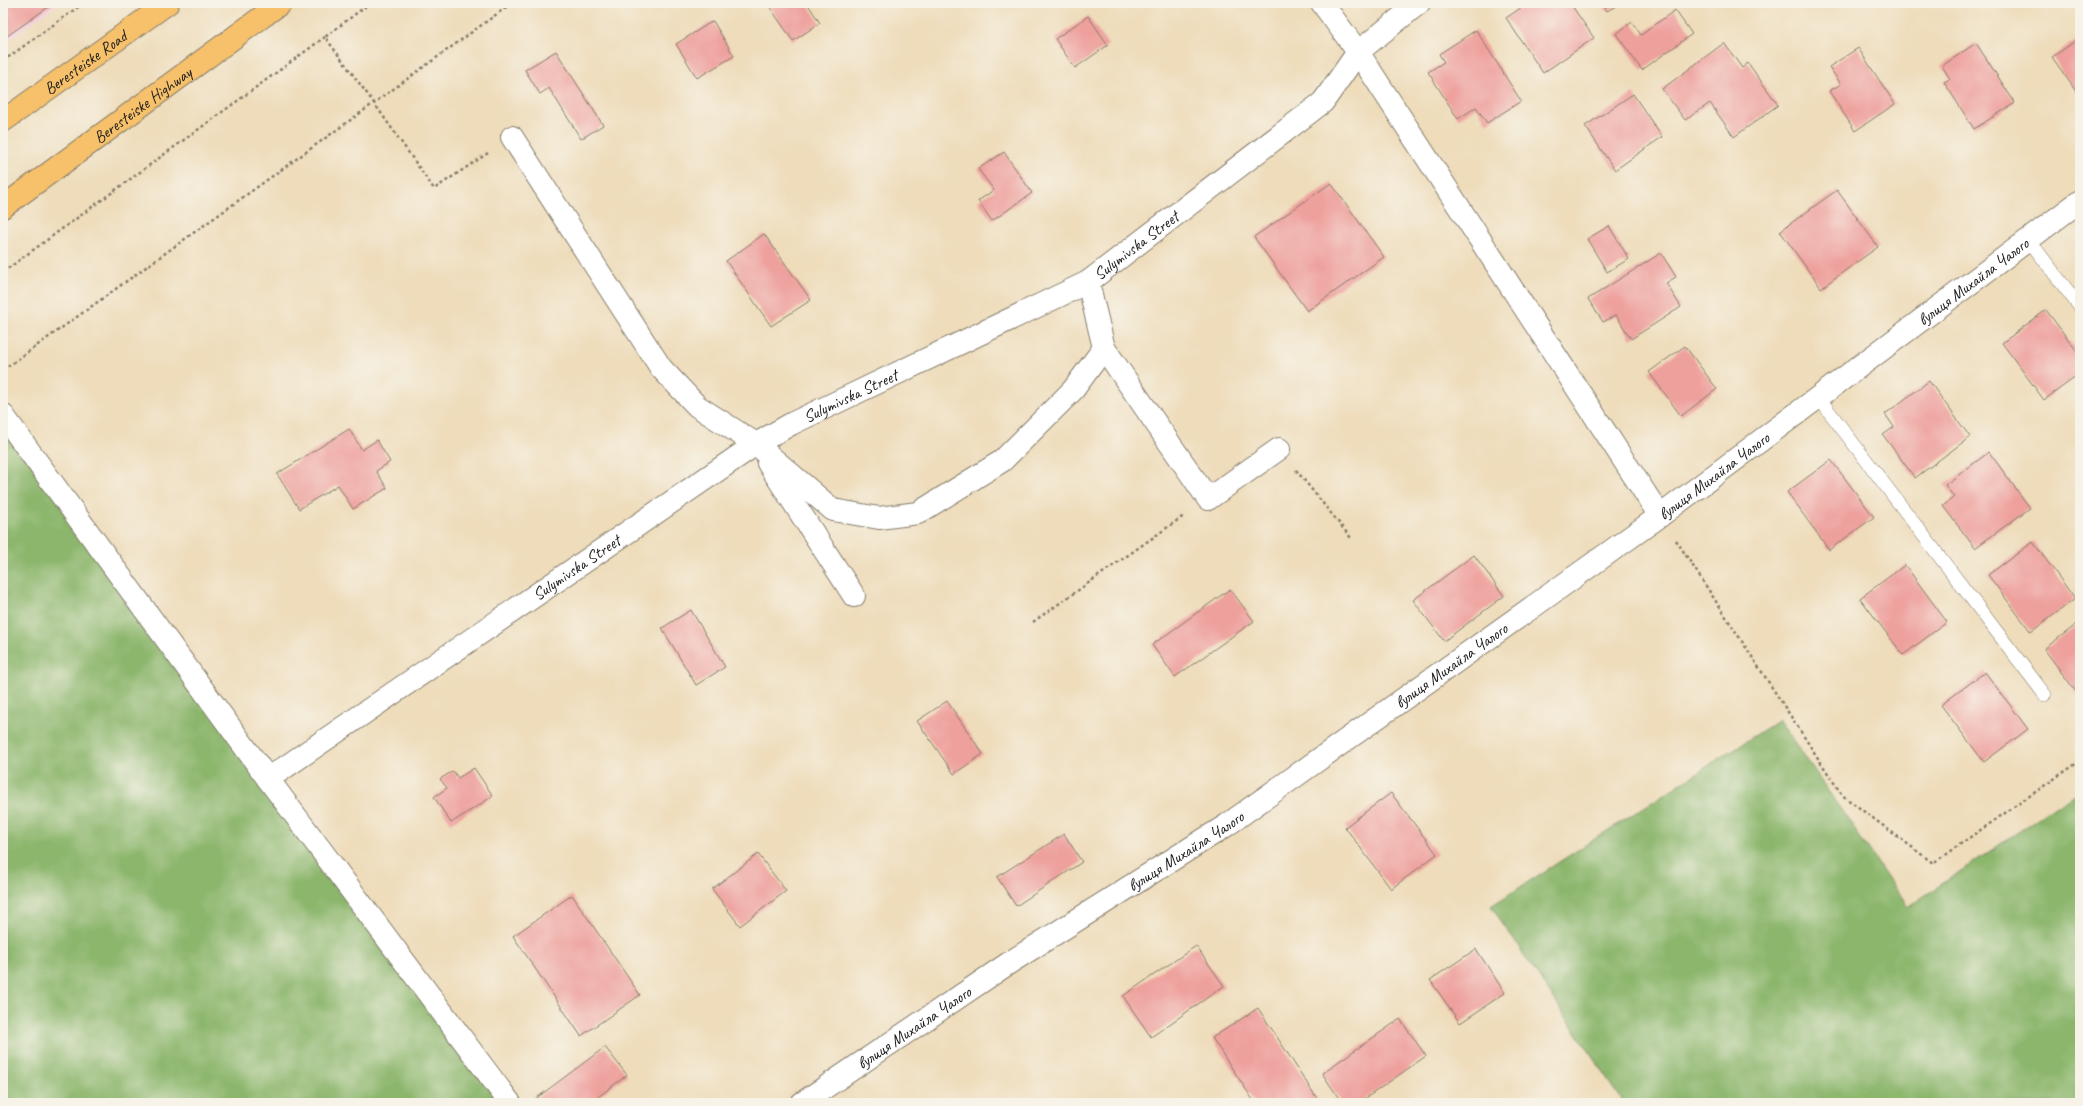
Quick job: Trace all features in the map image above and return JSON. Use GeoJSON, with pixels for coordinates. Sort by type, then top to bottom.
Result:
{"type":"FeatureCollection","features":[{"type":"Feature","properties":{"kind":"highway","name":"Beresteiske Highway"},"geometry":{"type":"LineString","coordinates":[[3,207],[281,3]]}},
{"type":"Feature","properties":{"kind":"highway","name":"Beresteiske Road"},"geometry":{"type":"LineString","coordinates":[[3,121],[158,6]]}},
{"type":"Feature","properties":{"kind":"street"},"geometry":{"type":"LineString","coordinates":[[1322,3],[1358,52],[1660,516]]}},
{"type":"Feature","properties":{"kind":"street","name":"Sulymivska Street"},"geometry":{"type":"LineString","coordinates":[[268,779],[756,444],[791,424],[1088,282],[1322,102],[1358,52],[1419,3]]}},
{"type":"Feature","properties":{"kind":"street"},"geometry":{"type":"LineString","coordinates":[[512,137],[662,368],[697,406],[756,444],[833,510],[879,518],[918,513],[1002,461],[1073,390],[1104,348]]}},
{"type":"Feature","properties":{"kind":"street","name":"вулиця Михайла Чалого"},"geometry":{"type":"LineString","coordinates":[[802,1103],[1009,963],[1227,825],[1660,516],[2080,201]]}},
{"type":"Feature","properties":{"kind":"street"},"geometry":{"type":"LineString","coordinates":[[1088,282],[1104,348],[1208,499],[1279,450]]}},
{"type":"Feature","properties":{"kind":"street"},"geometry":{"type":"LineString","coordinates":[[3,415],[268,779],[510,1103]]}},
{"type":"Feature","properties":{"kind":"street"},"geometry":{"type":"LineString","coordinates":[[756,444],[854,596]]}},
{"type":"Feature","properties":{"kind":"lane"},"geometry":{"type":"LineString","coordinates":[[2028,239],[2080,307]]}},
{"type":"Feature","properties":{"kind":"lane"},"geometry":{"type":"LineString","coordinates":[[1818,397],[2045,695]]}},
{"type":"Feature","properties":{"kind":"path"},"geometry":{"type":"LineString","coordinates":[[3,61],[84,3]]}},
{"type":"Feature","properties":{"kind":"path"},"geometry":{"type":"LineString","coordinates":[[3,272],[370,3]]}},
{"type":"Feature","properties":{"kind":"path"},"geometry":{"type":"LineString","coordinates":[[3,370],[512,3]]}},
{"type":"Feature","properties":{"kind":"path"},"geometry":{"type":"LineString","coordinates":[[325,37],[374,103],[434,189],[512,137]]}},
{"type":"Feature","properties":{"kind":"path"},"geometry":{"type":"LineString","coordinates":[[1279,450],[1351,538]]}},
{"type":"Feature","properties":{"kind":"path"},"geometry":{"type":"LineString","coordinates":[[1033,622],[1208,499]]}},
{"type":"Feature","properties":{"kind":"path"},"geometry":{"type":"LineString","coordinates":[[1660,516],[1842,796],[1933,863],[2080,761]]}},
{"type":"Feature","properties":{"kind":"shaded area"},"geometry":{"type":"Polygon","coordinates":[[[3,3],[58,3],[3,44],[3,3]]]}},
{"type":"Feature","properties":{"kind":"green space"},"geometry":{"type":"Polygon","coordinates":[[[3,415],[512,1103],[3,1103],[3,415]]]}},
{"type":"Feature","properties":{"kind":"green space"},"geometry":{"type":"Polygon","coordinates":[[[1779,720],[1908,907],[2080,790],[2080,1103],[1624,1103],[1491,906],[1779,720]]]}},
{"type":"Feature","properties":{"kind":"building"},"geometry":{"type":"Polygon","coordinates":[[[3,3],[54,3],[3,39],[3,3]]]}},
{"type":"Feature","properties":{"kind":"building"},"geometry":{"type":"Polygon","coordinates":[[[767,3],[807,3],[820,23],[793,41],[767,3]]]}},
{"type":"Feature","properties":{"kind":"building"},"geometry":{"type":"Polygon","coordinates":[[[1528,3],[1570,3],[1594,38],[1543,73],[1506,18],[1528,3]]]}},
{"type":"Feature","properties":{"kind":"building"},"geometry":{"type":"Polygon","coordinates":[[[1602,3],[1621,3],[1607,11],[1602,3]]]}},
{"type":"Feature","properties":{"kind":"building"},"geometry":{"type":"Polygon","coordinates":[[[1675,10],[1692,34],[1642,70],[1616,34],[1632,22],[1641,35],[1675,10]]]}},
{"type":"Feature","properties":{"kind":"building"},"geometry":{"type":"Polygon","coordinates":[[[1088,16],[1108,45],[1075,68],[1055,39],[1088,16]]]}},
{"type":"Feature","properties":{"kind":"building"},"geometry":{"type":"Polygon","coordinates":[[[713,21],[734,56],[697,78],[676,44],[713,21]]]}},
{"type":"Feature","properties":{"kind":"building"},"geometry":{"type":"Polygon","coordinates":[[[1476,30],[1521,101],[1487,123],[1476,107],[1458,119],[1428,72],[1444,62],[1439,54],[1476,30]]]}},
{"type":"Feature","properties":{"kind":"building"},"geometry":{"type":"Polygon","coordinates":[[[2077,40],[2080,44],[2080,97],[2052,57],[2077,40]]]}},
{"type":"Feature","properties":{"kind":"building"},"geometry":{"type":"Polygon","coordinates":[[[1724,43],[1742,68],[1748,63],[1778,105],[1734,137],[1710,103],[1685,120],[1662,89],[1724,43]]]}},
{"type":"Feature","properties":{"kind":"building"},"geometry":{"type":"Polygon","coordinates":[[[1976,43],[2015,103],[1974,129],[1944,82],[1950,79],[1942,66],[1976,43]]]}},
{"type":"Feature","properties":{"kind":"building"},"geometry":{"type":"Polygon","coordinates":[[[1858,48],[1895,104],[1855,131],[1829,91],[1841,84],[1829,67],[1858,48]]]}},
{"type":"Feature","properties":{"kind":"building"},"geometry":{"type":"Polygon","coordinates":[[[556,51],[603,125],[581,139],[549,88],[540,94],[525,70],[556,51]]]}},
{"type":"Feature","properties":{"kind":"building"},"geometry":{"type":"Polygon","coordinates":[[[1633,94],[1662,137],[1615,170],[1585,126],[1633,94]]]}},
{"type":"Feature","properties":{"kind":"building"},"geometry":{"type":"Polygon","coordinates":[[[1004,152],[1032,193],[992,221],[978,201],[994,190],[978,169],[1004,152]]]}},
{"type":"Feature","properties":{"kind":"building"},"geometry":{"type":"Polygon","coordinates":[[[1331,183],[1384,257],[1307,311],[1254,237],[1331,183]]]}},
{"type":"Feature","properties":{"kind":"building"},"geometry":{"type":"Polygon","coordinates":[[[1837,190],[1878,247],[1821,288],[1780,231],[1837,190]]]}},
{"type":"Feature","properties":{"kind":"building"},"geometry":{"type":"Polygon","coordinates":[[[1609,226],[1629,259],[1607,272],[1587,239],[1609,226]]]}},
{"type":"Feature","properties":{"kind":"building"},"geometry":{"type":"Polygon","coordinates":[[[764,234],[811,300],[771,326],[726,261],[764,234]]]}},
{"type":"Feature","properties":{"kind":"building"},"geometry":{"type":"Polygon","coordinates":[[[1661,253],[1676,277],[1666,283],[1681,307],[1631,339],[1616,315],[1603,322],[1588,299],[1661,253]]]}},
{"type":"Feature","properties":{"kind":"building"},"geometry":{"type":"Polygon","coordinates":[[[2046,310],[2080,355],[2080,374],[2044,400],[2002,343],[2046,310]]]}},
{"type":"Feature","properties":{"kind":"building"},"geometry":{"type":"Polygon","coordinates":[[[1685,346],[1717,389],[1681,416],[1649,372],[1685,346]]]}},
{"type":"Feature","properties":{"kind":"building"},"geometry":{"type":"Polygon","coordinates":[[[1929,381],[1970,437],[1915,478],[1883,435],[1894,427],[1885,414],[1929,381]]]}},
{"type":"Feature","properties":{"kind":"building"},"geometry":{"type":"Polygon","coordinates":[[[349,429],[362,450],[377,440],[390,462],[376,471],[387,488],[353,509],[338,485],[299,509],[277,474],[349,429]]]}},
{"type":"Feature","properties":{"kind":"building"},"geometry":{"type":"Polygon","coordinates":[[[1989,452],[2030,508],[1975,548],[1943,506],[1954,497],[1945,485],[1989,452]]]}},
{"type":"Feature","properties":{"kind":"building"},"geometry":{"type":"Polygon","coordinates":[[[1831,460],[1874,517],[1829,550],[1787,492],[1831,460]]]}},
{"type":"Feature","properties":{"kind":"building"},"geometry":{"type":"Polygon","coordinates":[[[2033,542],[2075,599],[2031,632],[1988,575],[2033,542]]]}},
{"type":"Feature","properties":{"kind":"building"},"geometry":{"type":"Polygon","coordinates":[[[1474,555],[1504,596],[1444,641],[1413,600],[1474,555]]]}},
{"type":"Feature","properties":{"kind":"building"},"geometry":{"type":"Polygon","coordinates":[[[1905,565],[1947,622],[1903,655],[1860,598],[1905,565]]]}},
{"type":"Feature","properties":{"kind":"building"},"geometry":{"type":"Polygon","coordinates":[[[1230,589],[1254,621],[1175,677],[1152,645],[1230,589]]]}},
{"type":"Feature","properties":{"kind":"building"},"geometry":{"type":"Polygon","coordinates":[[[691,610],[725,667],[696,685],[662,628],[691,610]]]}},
{"type":"Feature","properties":{"kind":"building"},"geometry":{"type":"Polygon","coordinates":[[[2080,622],[2080,697],[2044,649],[2080,622]]]}},
{"type":"Feature","properties":{"kind":"building"},"geometry":{"type":"Polygon","coordinates":[[[1985,672],[2028,729],[1984,762],[1941,705],[1985,672]]]}},
{"type":"Feature","properties":{"kind":"building"},"geometry":{"type":"Polygon","coordinates":[[[947,701],[983,754],[954,774],[917,721],[947,701]]]}},
{"type":"Feature","properties":{"kind":"building"},"geometry":{"type":"Polygon","coordinates":[[[474,768],[493,796],[451,823],[434,797],[447,788],[440,779],[453,771],[458,778],[474,768]]]}},
{"type":"Feature","properties":{"kind":"building"},"geometry":{"type":"Polygon","coordinates":[[[1391,793],[1437,854],[1391,889],[1345,827],[1391,793]]]}},
{"type":"Feature","properties":{"kind":"building"},"geometry":{"type":"Polygon","coordinates":[[[1064,834],[1082,862],[1016,906],[997,877],[1064,834]]]}},
{"type":"Feature","properties":{"kind":"building"},"geometry":{"type":"Polygon","coordinates":[[[758,854],[786,891],[740,926],[712,889],[758,854]]]}},
{"type":"Feature","properties":{"kind":"building"},"geometry":{"type":"Polygon","coordinates":[[[572,895],[640,995],[581,1036],[513,936],[572,895]]]}},
{"type":"Feature","properties":{"kind":"building"},"geometry":{"type":"Polygon","coordinates":[[[1196,946],[1224,986],[1151,1037],[1123,996],[1196,946]]]}},
{"type":"Feature","properties":{"kind":"building"},"geometry":{"type":"Polygon","coordinates":[[[1476,949],[1505,993],[1460,1023],[1430,980],[1476,949]]]}},
{"type":"Feature","properties":{"kind":"building"},"geometry":{"type":"Polygon","coordinates":[[[1258,1008],[1320,1103],[1255,1103],[1212,1038],[1258,1008]]]}},
{"type":"Feature","properties":{"kind":"building"},"geometry":{"type":"Polygon","coordinates":[[[1400,1019],[1426,1056],[1359,1103],[1342,1103],[1322,1073],[1400,1019]]]}},
{"type":"Feature","properties":{"kind":"building"},"geometry":{"type":"Polygon","coordinates":[[[605,1047],[627,1075],[590,1103],[530,1103],[605,1047]]]}}]}
